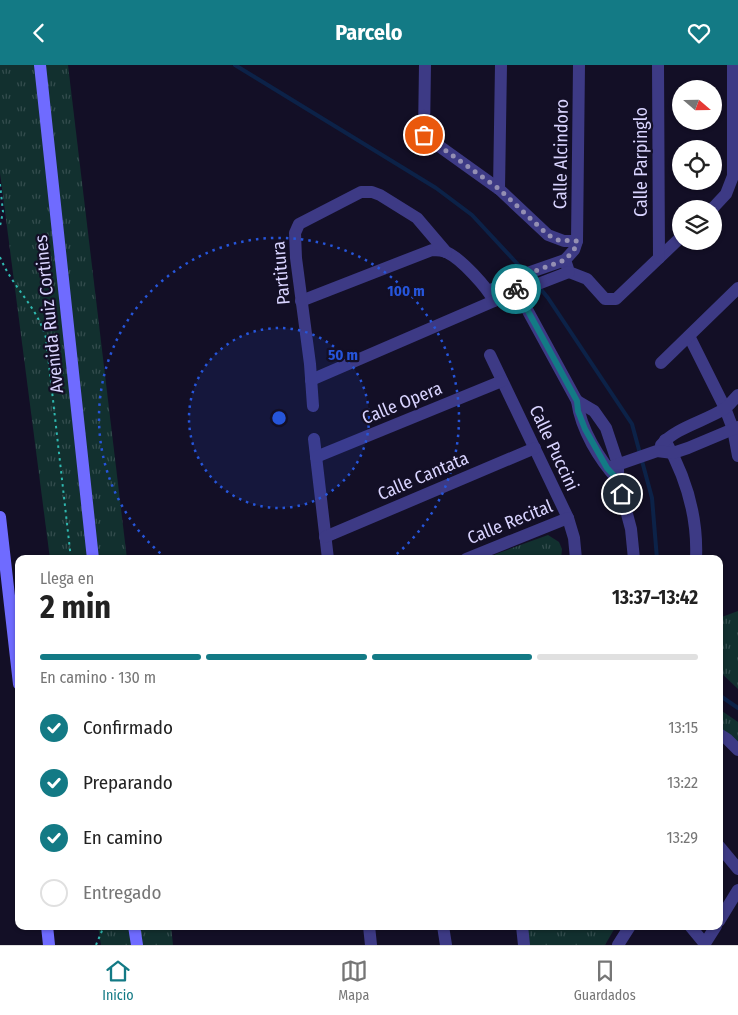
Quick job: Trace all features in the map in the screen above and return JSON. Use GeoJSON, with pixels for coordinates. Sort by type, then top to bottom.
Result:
{"type":"FeatureCollection","features":[{"type":"Feature","properties":{"kind":"main road","name":"Avenida Ruiz Cortines"},"geometry":{"type":"LineString","coordinates":[[40,65],[93,555]]}},
{"type":"Feature","properties":{"kind":"main road"},"geometry":{"type":"LineString","coordinates":[[0,517],[15,649]]}},
{"type":"Feature","properties":{"kind":"main road"},"geometry":{"type":"LineString","coordinates":[[47,930],[49,945]]}},
{"type":"Feature","properties":{"kind":"main road"},"geometry":{"type":"LineString","coordinates":[[135,930],[137,945]]}},
{"type":"Feature","properties":{"kind":"street"},"geometry":{"type":"LineString","coordinates":[[426,65],[424,133],[427,138],[499,189],[548,235],[558,240],[577,241],[567,266],[552,279],[523,290],[491,296]]}},
{"type":"Feature","properties":{"kind":"street"},"geometry":{"type":"LineString","coordinates":[[499,189],[501,65]]}},
{"type":"Feature","properties":{"kind":"street","name":"Calle Alcindoro"},"geometry":{"type":"LineString","coordinates":[[577,241],[579,65]]}},
{"type":"Feature","properties":{"kind":"street","name":"Calle Parpinglo"},"geometry":{"type":"LineString","coordinates":[[658,65],[659,258]]}},
{"type":"Feature","properties":{"kind":"street"},"geometry":{"type":"LineString","coordinates":[[720,200],[726,194],[733,176],[732,65]]}},
{"type":"Feature","properties":{"kind":"street","name":"Partitura"},"geometry":{"type":"LineString","coordinates":[[313,406],[295,229],[299,224],[361,192],[372,191],[418,218],[446,252]]}},
{"type":"Feature","properties":{"kind":"street"},"geometry":{"type":"LineString","coordinates":[[311,380],[491,296],[516,278],[545,267],[567,266],[586,279],[605,299],[616,299],[672,246]]}},
{"type":"Feature","properties":{"kind":"street"},"geometry":{"type":"LineString","coordinates":[[301,301],[432,250],[446,252],[454,256],[491,296]]}},
{"type":"Feature","properties":{"kind":"street"},"geometry":{"type":"LineString","coordinates":[[516,278],[577,401],[578,411],[585,429],[612,466]]}},
{"type":"Feature","properties":{"kind":"street"},"geometry":{"type":"LineString","coordinates":[[661,363],[738,288]]}},
{"type":"Feature","properties":{"kind":"street"},"geometry":{"type":"LineString","coordinates":[[689,337],[735,428],[738,456]]}},
{"type":"Feature","properties":{"kind":"street","name":"Calle Puccini"},"geometry":{"type":"LineString","coordinates":[[490,355],[568,518],[574,538],[576,555]]}},
{"type":"Feature","properties":{"kind":"street","name":"Calle Opera"},"geometry":{"type":"LineString","coordinates":[[316,457],[502,381]]}},
{"type":"Feature","properties":{"kind":"street"},"geometry":{"type":"LineString","coordinates":[[656,451],[666,440],[696,422],[725,408],[738,395]]}},
{"type":"Feature","properties":{"kind":"street"},"geometry":{"type":"LineString","coordinates":[[577,401],[590,408],[601,419],[612,466],[618,480],[631,529],[634,555]]}},
{"type":"Feature","properties":{"kind":"street"},"geometry":{"type":"LineString","coordinates":[[612,466],[656,451],[673,453],[735,428]]}},
{"type":"Feature","properties":{"kind":"street"},"geometry":{"type":"LineString","coordinates":[[314,439],[327,555]]}},
{"type":"Feature","properties":{"kind":"street"},"geometry":{"type":"LineString","coordinates":[[666,440],[683,477],[690,502],[696,536],[696,555]]}},
{"type":"Feature","properties":{"kind":"street","name":"Calle Cantata"},"geometry":{"type":"LineString","coordinates":[[325,537],[535,448]]}},
{"type":"Feature","properties":{"kind":"street","name":"Calle Recital"},"geometry":{"type":"LineString","coordinates":[[484,555],[568,518]]}},
{"type":"Feature","properties":{"kind":"street"},"geometry":{"type":"LineString","coordinates":[[723,736],[738,750]]}},
{"type":"Feature","properties":{"kind":"street"},"geometry":{"type":"LineString","coordinates":[[723,851],[738,869]]}},
{"type":"Feature","properties":{"kind":"street"},"geometry":{"type":"LineString","coordinates":[[723,914],[738,889]]}},
{"type":"Feature","properties":{"kind":"street"},"geometry":{"type":"LineString","coordinates":[[369,930],[371,945]]}},
{"type":"Feature","properties":{"kind":"street"},"geometry":{"type":"LineString","coordinates":[[444,930],[446,945]]}},
{"type":"Feature","properties":{"kind":"street"},"geometry":{"type":"LineString","coordinates":[[522,930],[524,945]]}},
{"type":"Feature","properties":{"kind":"street"},"geometry":{"type":"LineString","coordinates":[[618,945],[627,930]]}},
{"type":"Feature","properties":{"kind":"street"},"geometry":{"type":"LineString","coordinates":[[693,930],[704,944],[713,930]]}},
{"type":"Feature","properties":{"kind":"path"},"geometry":{"type":"LineString","coordinates":[[0,184],[2,212],[0,226]]}},
{"type":"Feature","properties":{"kind":"path"},"geometry":{"type":"LineString","coordinates":[[0,257],[10,277],[39,319],[46,338],[71,555]]}},
{"type":"Feature","properties":{"kind":"path"},"geometry":{"type":"LineString","coordinates":[[96,945],[102,930]]}},
{"type":"Feature","properties":{"kind":"green space"},"geometry":{"type":"Polygon","coordinates":[[[0,65],[68,65],[127,555],[49,555],[0,173],[0,65]]]}},
{"type":"Feature","properties":{"kind":"green space"},"geometry":{"type":"Polygon","coordinates":[[[548,535],[559,542],[562,549],[561,555],[494,555],[548,535]]]}},
{"type":"Feature","properties":{"kind":"green space"},"geometry":{"type":"Polygon","coordinates":[[[738,611],[738,689],[723,675],[723,617],[738,611]]]}},
{"type":"Feature","properties":{"kind":"green space"},"geometry":{"type":"Polygon","coordinates":[[[723,712],[738,722],[738,748],[723,731],[723,712]]]}},
{"type":"Feature","properties":{"kind":"green space"},"geometry":{"type":"Polygon","coordinates":[[[99,930],[171,930],[173,945],[101,945],[99,930]]]}},
{"type":"Feature","properties":{"kind":"green space"},"geometry":{"type":"Polygon","coordinates":[[[523,930],[614,930],[605,945],[525,945],[523,930]]]}},
{"type":"Feature","properties":{"kind":"waterway"},"geometry":{"type":"LineString","coordinates":[[235,65],[436,188],[472,215],[524,271]]}},
{"type":"Feature","properties":{"kind":"waterway"},"geometry":{"type":"LineString","coordinates":[[539,287],[632,424],[652,498],[657,555]]}},
{"type":"Feature","properties":{"kind":"waterway"},"geometry":{"type":"LineString","coordinates":[[723,698],[738,708]]}},
{"type":"Feature","properties":{"kind":"way so far"},"geometry":{"type":"LineString","coordinates":[[424,135],[499,189],[548,235],[558,240],[577,241],[574,250],[565,260],[511,280],[516,289]]}},
{"type":"Feature","properties":{"kind":"route"},"geometry":{"type":"LineString","coordinates":[[516,289],[577,401],[578,411],[585,429],[607,468],[618,480],[622,494]]}}]}
